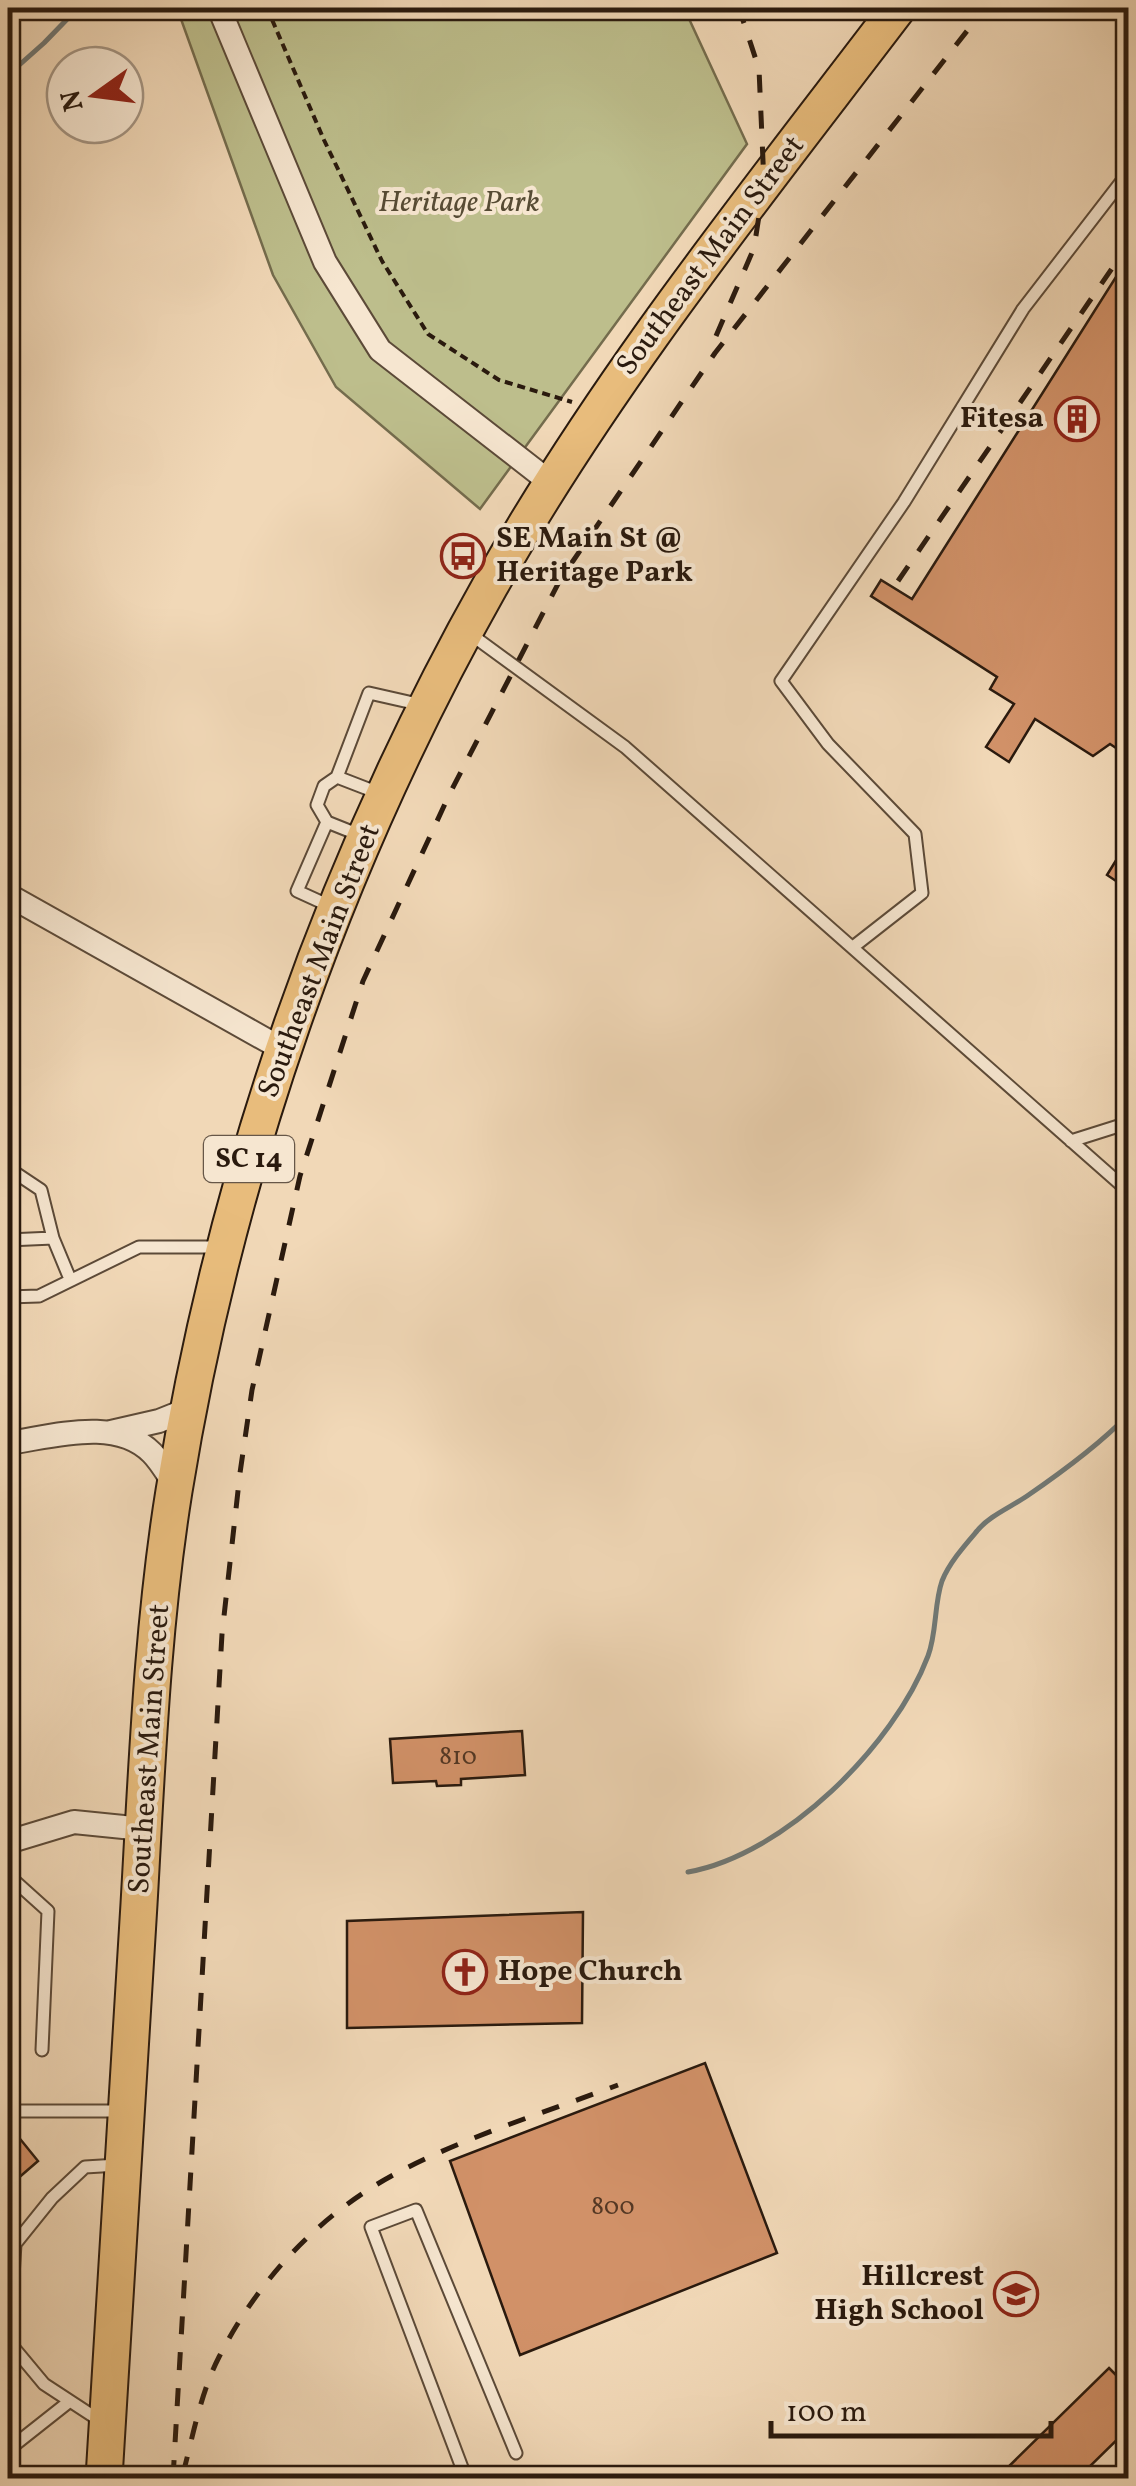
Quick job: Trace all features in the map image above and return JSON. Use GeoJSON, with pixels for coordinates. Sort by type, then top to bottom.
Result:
{"type":"FeatureCollection","features":[{"type":"Feature","properties":{"kind":"main road","name":"Southeast Main Street"},"geometry":{"type":"LineString","coordinates":[[104,2478],[153,1667],[175,1485],[189,1408],[252,1148],[284,1050],[365,837],[466,630],[596,413],[712,252],[898,8]]}},
{"type":"Feature","properties":{"kind":"street"},"geometry":{"type":"LineString","coordinates":[[219,8],[325,262],[380,350],[551,483]]}},
{"type":"Feature","properties":{"kind":"street"},"geometry":{"type":"LineString","coordinates":[[8,894],[284,1050]]}},
{"type":"Feature","properties":{"kind":"street"},"geometry":{"type":"LineString","coordinates":[[8,1443],[108,1432],[159,1421],[189,1408]]}},
{"type":"Feature","properties":{"kind":"street"},"geometry":{"type":"LineString","coordinates":[[108,1432],[131,1437],[152,1453],[175,1485]]}},
{"type":"Feature","properties":{"kind":"street"},"geometry":{"type":"LineString","coordinates":[[8,1842],[74,1822],[143,1829]]}},
{"type":"Feature","properties":{"kind":"lane"},"geometry":{"type":"LineString","coordinates":[[853,947],[922,892],[915,834],[828,744],[781,681],[904,502],[1024,310],[1128,173]]}},
{"type":"Feature","properties":{"kind":"lane"},"geometry":{"type":"LineString","coordinates":[[466,630],[625,747],[1128,1190]]}},
{"type":"Feature","properties":{"kind":"lane"},"geometry":{"type":"LineString","coordinates":[[365,837],[327,822],[317,805],[324,786],[337,778],[369,693],[426,706]]}},
{"type":"Feature","properties":{"kind":"lane"},"geometry":{"type":"LineString","coordinates":[[337,778],[384,796]]}},
{"type":"Feature","properties":{"kind":"lane"},"geometry":{"type":"LineString","coordinates":[[327,822],[297,891],[336,908]]}},
{"type":"Feature","properties":{"kind":"lane"},"geometry":{"type":"LineString","coordinates":[[1071,1141],[1128,1123]]}},
{"type":"Feature","properties":{"kind":"lane"},"geometry":{"type":"LineString","coordinates":[[8,1175],[17,1174],[41,1190],[53,1238],[70,1279]]}},
{"type":"Feature","properties":{"kind":"lane"},"geometry":{"type":"LineString","coordinates":[[8,1240],[53,1238]]}},
{"type":"Feature","properties":{"kind":"lane"},"geometry":{"type":"LineString","coordinates":[[8,1296],[40,1296],[139,1247],[225,1247]]}},
{"type":"Feature","properties":{"kind":"lane"},"geometry":{"type":"LineString","coordinates":[[8,1875],[48,1911],[42,2050]]}},
{"type":"Feature","properties":{"kind":"lane"},"geometry":{"type":"LineString","coordinates":[[8,2111],[126,2111]]}},
{"type":"Feature","properties":{"kind":"lane"},"geometry":{"type":"LineString","coordinates":[[107,2425],[44,2384],[8,2342],[15,2244],[52,2198],[84,2167],[122,2165]]}},
{"type":"Feature","properties":{"kind":"lane"},"geometry":{"type":"LineString","coordinates":[[464,2474],[370,2227],[416,2210],[516,2453]]}},
{"type":"Feature","properties":{"kind":"lane"},"geometry":{"type":"LineString","coordinates":[[8,2450],[70,2401]]}},
{"type":"Feature","properties":{"kind":"path"},"geometry":{"type":"LineString","coordinates":[[267,8],[382,261],[428,334],[500,380],[555,394],[596,413]]}},
{"type":"Feature","properties":{"kind":"green space","name":"Heritage Park"},"geometry":{"type":"Polygon","coordinates":[[[177,8],[684,8],[747,144],[480,509],[336,387],[273,275],[177,8]]]}},
{"type":"Feature","properties":{"kind":"building","name":"Fitesa"},"geometry":{"type":"Polygon","coordinates":[[[1128,258],[1128,756],[1110,744],[1093,756],[1035,719],[1009,762],[986,747],[1014,704],[990,689],[997,677],[871,596],[881,580],[912,599],[1128,258]]]}},
{"type":"Feature","properties":{"kind":"building"},"geometry":{"type":"Polygon","coordinates":[[[1128,841],[1128,889],[1107,875],[1128,841]]]}},
{"type":"Feature","properties":{"kind":"building"},"geometry":{"type":"Polygon","coordinates":[[[522,1731],[525,1775],[461,1779],[461,1785],[437,1786],[436,1781],[393,1783],[390,1739],[522,1731]]]}},
{"type":"Feature","properties":{"kind":"building","name":"Hope Church"},"geometry":{"type":"Polygon","coordinates":[[[583,1912],[582,2023],[347,2028],[347,1921],[583,1912]]]}},
{"type":"Feature","properties":{"kind":"building"},"geometry":{"type":"Polygon","coordinates":[[[705,2063],[777,2253],[520,2355],[450,2161],[705,2063]]]}},
{"type":"Feature","properties":{"kind":"building"},"geometry":{"type":"Polygon","coordinates":[[[8,2124],[38,2161],[8,2187],[8,2124]]]}},
{"type":"Feature","properties":{"kind":"building"},"geometry":{"type":"Polygon","coordinates":[[[1109,2368],[1128,2387],[1128,2429],[1078,2478],[997,2478],[1109,2368]]]}},
{"type":"Feature","properties":{"kind":"waterway"},"geometry":{"type":"LineString","coordinates":[[8,75],[78,8]]}},
{"type":"Feature","properties":{"kind":"waterway"},"geometry":{"type":"LineString","coordinates":[[688,1872],[724,1862],[761,1844],[797,1820],[862,1759],[890,1725],[928,1656],[942,1581],[958,1554],[988,1521],[1067,1468],[1128,1415]]}},
{"type":"Feature","properties":{"kind":"railway"},"geometry":{"type":"LineString","coordinates":[[716,336],[754,248],[764,184],[759,69],[739,8]]}},
{"type":"Feature","properties":{"kind":"railway"},"geometry":{"type":"LineString","coordinates":[[173,2478],[222,1634],[240,1473],[252,1390],[300,1176],[363,981],[450,793],[560,580],[715,353],[985,8]]}},
{"type":"Feature","properties":{"kind":"railway"},"geometry":{"type":"LineString","coordinates":[[898,581],[1128,245]]}},
{"type":"Feature","properties":{"kind":"railway"},"geometry":{"type":"LineString","coordinates":[[183,2474],[207,2385],[233,2332],[265,2284],[325,2222],[371,2188],[427,2158],[618,2085]]}},
{"type":"Feature","properties":{"kind":"place","name":"Fitesa"},"geometry":{"type":"Point","coordinates":[1077,419]}},
{"type":"Feature","properties":{"kind":"place","name":"SE Main St @ Heritage Park"},"geometry":{"type":"Point","coordinates":[463,556]}},
{"type":"Feature","properties":{"kind":"place","name":"Hope Church"},"geometry":{"type":"Point","coordinates":[465,1972]}},
{"type":"Feature","properties":{"kind":"place","name":"Hillcrest High School"},"geometry":{"type":"Point","coordinates":[1016,2294]}}]}
